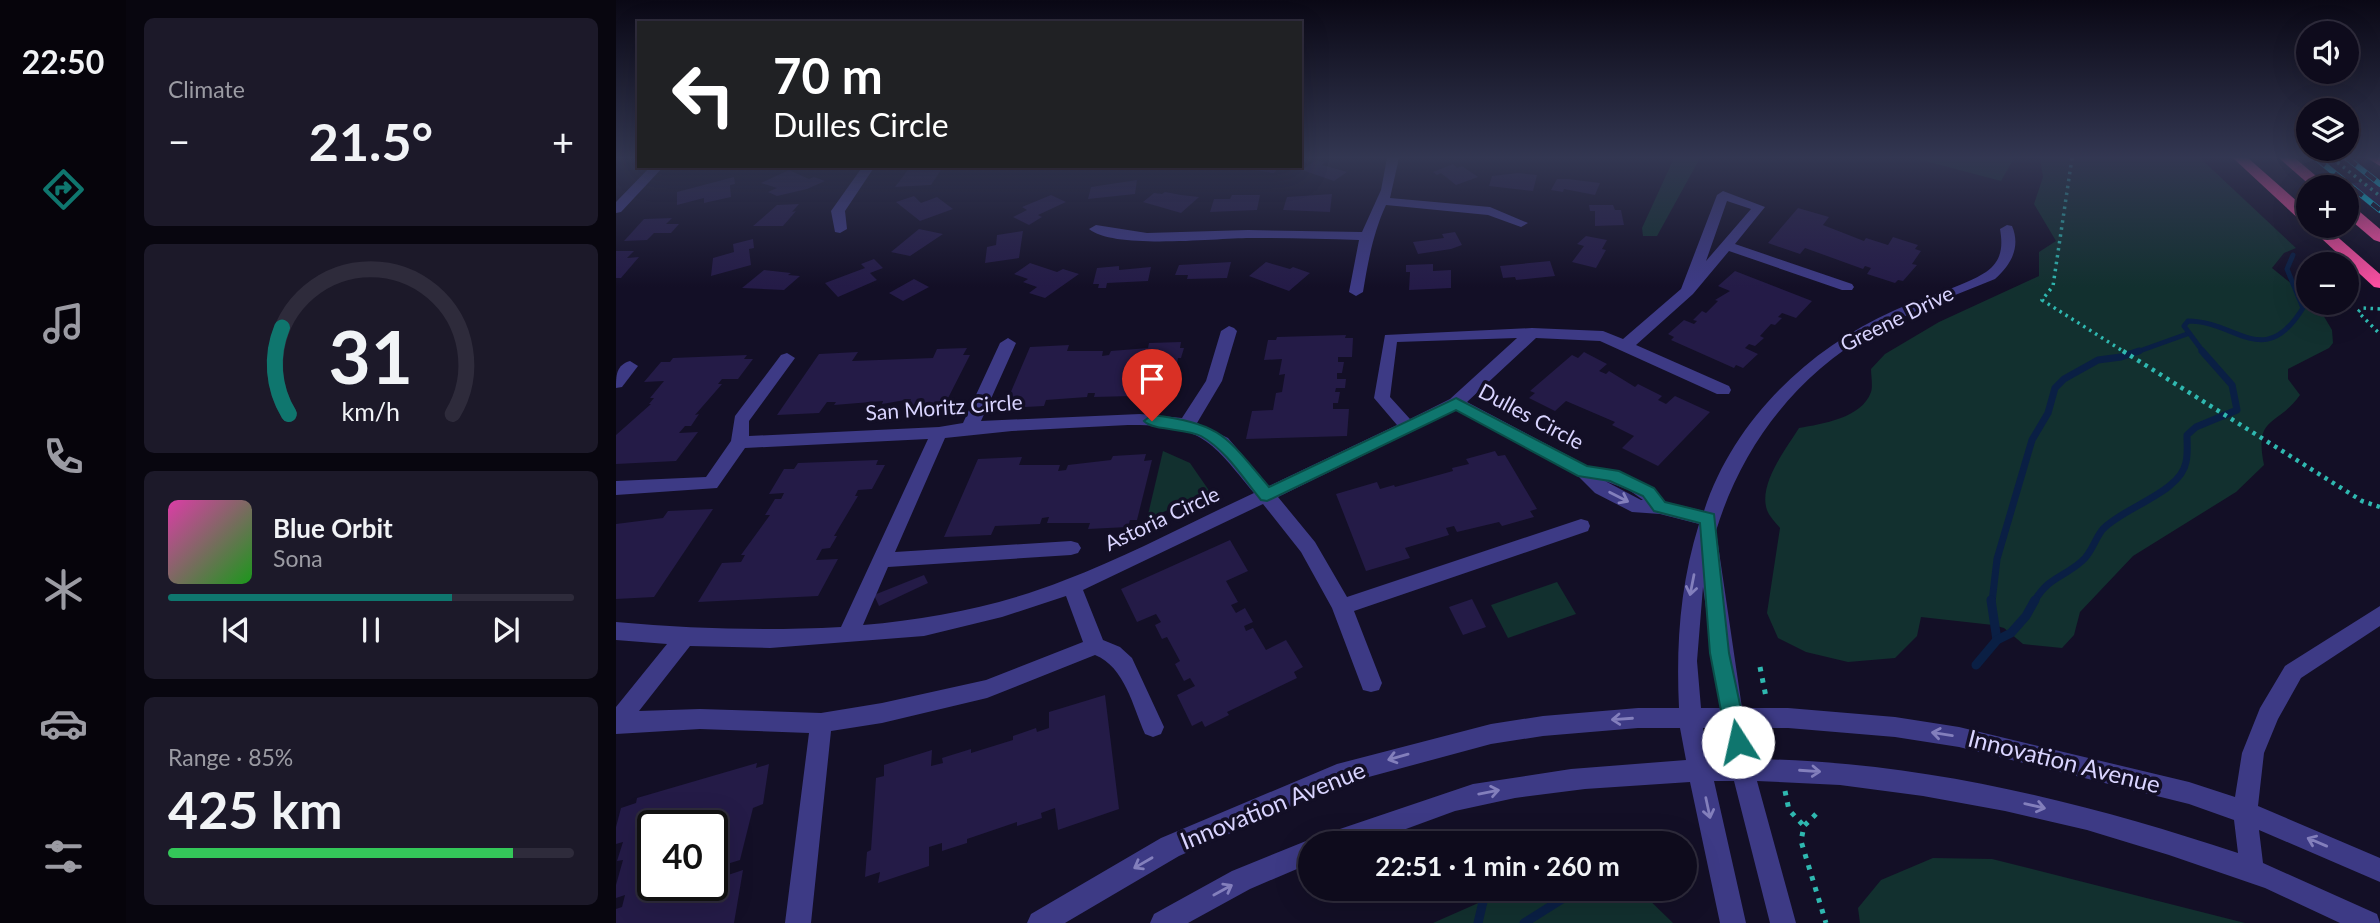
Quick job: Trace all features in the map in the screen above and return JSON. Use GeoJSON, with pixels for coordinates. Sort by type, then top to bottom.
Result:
{"type":"FeatureCollection","features":[{"type":"Feature","properties":{"kind":"highway"},"geometry":{"type":"LineString","coordinates":[[2359,219],[2380,237]]}},
{"type":"Feature","properties":{"kind":"highway"},"geometry":{"type":"LineString","coordinates":[[2329,238],[2380,283]]}},
{"type":"Feature","properties":{"kind":"highway"},"geometry":{"type":"LineString","coordinates":[[2348,238],[2380,266]]}},
{"type":"Feature","properties":{"kind":"street"},"geometry":{"type":"LineString","coordinates":[[840,229],[838,211],[845,201]]}},
{"type":"Feature","properties":{"kind":"street"},"geometry":{"type":"LineString","coordinates":[[1356,292],[1367,236],[1382,201]]}},
{"type":"Feature","properties":{"kind":"street"},"geometry":{"type":"LineString","coordinates":[[1383,201],[1481,209],[1521,223]]}},
{"type":"Feature","properties":{"kind":"street"},"geometry":{"type":"LineString","coordinates":[[1688,291],[1721,201]]}},
{"type":"Feature","properties":{"kind":"street"},"geometry":{"type":"LineString","coordinates":[[1625,346],[1688,291],[1759,207],[1741,201]]}},
{"type":"Feature","properties":{"kind":"street"},"geometry":{"type":"LineString","coordinates":[[1096,229],[1134,237],[1233,234],[1367,236]]}},
{"type":"Feature","properties":{"kind":"street","name":"Greene Drive"},"geometry":{"type":"LineString","coordinates":[[1690,718],[1686,661],[1687,617],[1694,575],[1708,519],[1737,457],[1751,434],[1784,393],[1812,366],[1852,337],[1990,276],[2002,267],[2009,255],[2007,229]]}},
{"type":"Feature","properties":{"kind":"street"},"geometry":{"type":"LineString","coordinates":[[1726,245],[1847,288]]}},
{"type":"Feature","properties":{"kind":"street"},"geometry":{"type":"LineString","coordinates":[[1186,425],[1207,398],[1216,381],[1229,331]]}},
{"type":"Feature","properties":{"kind":"street"},"geometry":{"type":"LineString","coordinates":[[1409,428],[1382,398],[1390,338],[1532,333],[1602,336],[1723,390]]}},
{"type":"Feature","properties":{"kind":"street","name":"Astoria Circle"},"geometry":{"type":"LineString","coordinates":[[616,632],[770,639],[848,635],[924,628],[1002,609],[1072,586],[1409,428],[1456,403],[1532,333]]}},
{"type":"Feature","properties":{"kind":"street"},"geometry":{"type":"LineString","coordinates":[[970,427],[1008,343]]}},
{"type":"Feature","properties":{"kind":"street"},"geometry":{"type":"LineString","coordinates":[[616,488],[711,483],[740,442],[741,420],[787,358]]}},
{"type":"Feature","properties":{"kind":"street"},"geometry":{"type":"LineString","coordinates":[[616,383],[630,366]]}},
{"type":"Feature","properties":{"kind":"street","name":"Dulles Circle"},"geometry":{"type":"LineString","coordinates":[[1456,403],[1584,472],[1601,488],[1638,507],[1660,507],[1708,519]]}},
{"type":"Feature","properties":{"kind":"street","name":"San Moritz Circle"},"geometry":{"type":"LineString","coordinates":[[740,442],[939,433],[970,427],[1135,420],[1168,421],[1204,431],[1222,442],[1308,547],[1342,607],[1371,683]]}},
{"type":"Feature","properties":{"kind":"street"},"geometry":{"type":"LineString","coordinates":[[848,635],[939,433]]}},
{"type":"Feature","properties":{"kind":"street"},"geometry":{"type":"LineString","coordinates":[[1708,519],[1720,653],[1759,842],[1783,923]]}},
{"type":"Feature","properties":{"kind":"street"},"geometry":{"type":"LineString","coordinates":[[1342,607],[1581,526]]}},
{"type":"Feature","properties":{"kind":"street"},"geometry":{"type":"LineString","coordinates":[[882,559],[1072,548]]}},
{"type":"Feature","properties":{"kind":"street"},"geometry":{"type":"LineString","coordinates":[[1072,586],[1095,646]]}},
{"type":"Feature","properties":{"kind":"street"},"geometry":{"type":"LineString","coordinates":[[2252,871],[2245,812],[2253,753],[2268,715],[2292,672],[2365,627],[2380,614]]}},
{"type":"Feature","properties":{"kind":"street"},"geometry":{"type":"LineString","coordinates":[[617,723],[685,637]]}},
{"type":"Feature","properties":{"kind":"street"},"geometry":{"type":"LineString","coordinates":[[617,723],[700,719],[821,723],[881,713],[987,689],[1095,646],[1113,653],[1125,664],[1153,727]]}},
{"type":"Feature","properties":{"kind":"street","name":"Innovation Avenue"},"geometry":{"type":"LineString","coordinates":[[1040,923],[1170,848],[1337,775],[1443,745],[1543,726],[1638,718],[1733,716],[1843,721],[1959,737],[2189,793],[2245,812],[2380,870]]}},
{"type":"Feature","properties":{"kind":"street"},"geometry":{"type":"LineString","coordinates":[[1690,718],[1733,923]]}},
{"type":"Feature","properties":{"kind":"street"},"geometry":{"type":"LineString","coordinates":[[798,923],[821,723]]}},
{"type":"Feature","properties":{"kind":"street"},"geometry":{"type":"LineString","coordinates":[[1368,831],[1428,807],[1531,785],[1636,772],[1742,768],[1807,770],[1970,791],[2069,814],[2252,871],[2368,923]]}},
{"type":"Feature","properties":{"kind":"street"},"geometry":{"type":"LineString","coordinates":[[1163,923],[1241,880],[1298,856]]}},
{"type":"Feature","properties":{"kind":"path"},"geometry":{"type":"LineString","coordinates":[[2066,201],[2053,286],[2042,300],[2362,501],[2380,507]]}},
{"type":"Feature","properties":{"kind":"path"},"geometry":{"type":"LineString","coordinates":[[2380,309],[2362,308],[2358,312],[2380,334]]}},
{"type":"Feature","properties":{"kind":"path"},"geometry":{"type":"LineString","coordinates":[[1788,810],[1804,826]]}},
{"type":"Feature","properties":{"kind":"path"},"geometry":{"type":"LineString","coordinates":[[1816,814],[1804,826],[1801,841],[1826,923]]}},
{"type":"Feature","properties":{"kind":"green space"},"geometry":{"type":"Polygon","coordinates":[[[1654,201],[1676,201],[1657,236],[1643,236],[1642,228],[1654,201]]]}},
{"type":"Feature","properties":{"kind":"green space"},"geometry":{"type":"Polygon","coordinates":[[[2035,201],[2246,201],[2296,248],[2284,253],[2272,268],[2296,287],[2296,315],[2323,315],[2332,330],[2333,343],[2329,348],[2288,369],[2288,379],[2300,395],[2265,430],[2262,438],[2264,465],[2236,492],[2133,556],[2080,612],[2074,635],[2062,648],[2023,644],[2004,628],[1993,625],[1921,617],[1917,636],[1895,658],[1848,662],[1806,652],[1778,638],[1767,613],[1780,528],[1768,512],[1766,489],[1775,467],[1799,428],[1840,418],[1859,408],[1872,390],[1871,369],[1885,354],[1939,322],[2039,276],[2039,252],[2056,241],[2034,204],[2035,201]]]}},
{"type":"Feature","properties":{"kind":"green space"},"geometry":{"type":"Polygon","coordinates":[[[1163,451],[1190,463],[1210,492],[1147,519],[1163,451]]]}},
{"type":"Feature","properties":{"kind":"green space"},"geometry":{"type":"Polygon","coordinates":[[[1557,582],[1576,614],[1508,638],[1491,605],[1557,582]]]}},
{"type":"Feature","properties":{"kind":"green space"},"geometry":{"type":"Polygon","coordinates":[[[1933,858],[1992,859],[2245,923],[1860,923],[1858,908],[1881,880],[1933,858]]]}},
{"type":"Feature","properties":{"kind":"green space"},"geometry":{"type":"Polygon","coordinates":[[[1483,901],[1650,901],[1673,923],[1433,923],[1483,901]]]}},
{"type":"Feature","properties":{"kind":"building"},"geometry":{"type":"Polygon","coordinates":[[[942,201],[953,209],[920,221],[896,202],[942,201]]]}},
{"type":"Feature","properties":{"kind":"building"},"geometry":{"type":"Polygon","coordinates":[[[1036,201],[1066,202],[1038,215],[1042,217],[1029,225],[1013,217],[1027,210],[1022,207],[1036,201]]]}},
{"type":"Feature","properties":{"kind":"building"},"geometry":{"type":"Polygon","coordinates":[[[1144,201],[1194,201],[1181,213],[1144,201]]]}},
{"type":"Feature","properties":{"kind":"building"},"geometry":{"type":"Polygon","coordinates":[[[1213,201],[1259,201],[1257,210],[1210,212],[1213,201]]]}},
{"type":"Feature","properties":{"kind":"building"},"geometry":{"type":"Polygon","coordinates":[[[1286,201],[1331,201],[1330,212],[1283,210],[1286,201]]]}},
{"type":"Feature","properties":{"kind":"building"},"geometry":{"type":"Polygon","coordinates":[[[2364,201],[2380,201],[2380,214],[2364,201]]]}},
{"type":"Feature","properties":{"kind":"building"},"geometry":{"type":"Polygon","coordinates":[[[799,204],[783,226],[753,226],[777,205],[799,204]]]}},
{"type":"Feature","properties":{"kind":"building"},"geometry":{"type":"Polygon","coordinates":[[[1589,205],[1613,205],[1615,210],[1621,210],[1624,225],[1595,226],[1595,211],[1590,211],[1589,205]]]}},
{"type":"Feature","properties":{"kind":"building"},"geometry":{"type":"Polygon","coordinates":[[[1798,208],[1829,217],[1823,225],[1864,241],[1866,238],[1888,245],[1893,237],[1918,245],[1915,249],[1921,251],[1912,264],[1917,265],[1903,281],[1898,280],[1895,283],[1867,274],[1871,268],[1865,266],[1863,269],[1805,248],[1800,254],[1768,243],[1798,208]]]}},
{"type":"Feature","properties":{"kind":"building"},"geometry":{"type":"Polygon","coordinates":[[[672,218],[666,224],[679,224],[671,233],[654,233],[647,240],[624,241],[644,219],[672,218]]]}},
{"type":"Feature","properties":{"kind":"building"},"geometry":{"type":"Polygon","coordinates":[[[919,229],[943,234],[910,256],[891,252],[919,229]]]}},
{"type":"Feature","properties":{"kind":"building"},"geometry":{"type":"Polygon","coordinates":[[[1023,231],[1019,258],[985,263],[987,247],[996,245],[997,235],[1023,231]]]}},
{"type":"Feature","properties":{"kind":"building"},"geometry":{"type":"Polygon","coordinates":[[[1455,232],[1462,245],[1451,249],[1418,254],[1413,242],[1444,238],[1442,234],[1455,232]]]}},
{"type":"Feature","properties":{"kind":"building"},"geometry":{"type":"Polygon","coordinates":[[[1586,236],[1607,240],[1602,249],[1606,250],[1596,268],[1572,262],[1584,246],[1577,244],[1586,236]]]}},
{"type":"Feature","properties":{"kind":"building"},"geometry":{"type":"Polygon","coordinates":[[[753,239],[754,248],[749,249],[751,265],[711,276],[713,258],[734,252],[733,244],[753,239]]]}},
{"type":"Feature","properties":{"kind":"building"},"geometry":{"type":"Polygon","coordinates":[[[616,251],[634,251],[627,258],[639,257],[621,278],[616,278],[616,251]]]}},
{"type":"Feature","properties":{"kind":"building"},"geometry":{"type":"Polygon","coordinates":[[[874,259],[883,268],[870,273],[877,280],[838,297],[825,283],[865,268],[861,264],[874,259]]]}},
{"type":"Feature","properties":{"kind":"building"},"geometry":{"type":"Polygon","coordinates":[[[1550,261],[1555,276],[1516,280],[1515,277],[1503,278],[1500,266],[1550,261]]]}},
{"type":"Feature","properties":{"kind":"building"},"geometry":{"type":"Polygon","coordinates":[[[1231,262],[1227,278],[1187,279],[1188,275],[1175,275],[1179,265],[1231,262]]]}},
{"type":"Feature","properties":{"kind":"building"},"geometry":{"type":"Polygon","coordinates":[[[1266,262],[1310,273],[1289,291],[1249,276],[1266,262]]]}},
{"type":"Feature","properties":{"kind":"building"},"geometry":{"type":"Polygon","coordinates":[[[1030,263],[1057,272],[1063,269],[1079,274],[1045,298],[1029,293],[1037,287],[1023,282],[1028,279],[1014,274],[1030,263]]]}},
{"type":"Feature","properties":{"kind":"building"},"geometry":{"type":"Polygon","coordinates":[[[1433,264],[1433,271],[1451,270],[1451,288],[1409,290],[1410,272],[1406,272],[1406,265],[1433,264]]]}},
{"type":"Feature","properties":{"kind":"building"},"geometry":{"type":"Polygon","coordinates":[[[1119,266],[1119,270],[1151,267],[1148,281],[1107,283],[1106,288],[1098,288],[1099,284],[1093,284],[1097,268],[1119,266]]]}},
{"type":"Feature","properties":{"kind":"building"},"geometry":{"type":"Polygon","coordinates":[[[764,270],[800,276],[784,290],[742,288],[764,270]]]}},
{"type":"Feature","properties":{"kind":"building"},"geometry":{"type":"Polygon","coordinates":[[[1735,271],[1812,301],[1796,318],[1782,313],[1778,317],[1782,318],[1775,325],[1771,324],[1760,336],[1764,338],[1755,346],[1749,344],[1745,348],[1758,354],[1743,368],[1736,365],[1734,368],[1671,340],[1674,337],[1668,334],[1684,320],[1694,324],[1697,321],[1693,320],[1702,311],[1706,313],[1718,301],[1715,300],[1730,291],[1718,286],[1735,271]]]}},
{"type":"Feature","properties":{"kind":"building"},"geometry":{"type":"Polygon","coordinates":[[[914,279],[929,287],[903,301],[889,293],[914,279]]]}},
{"type":"Feature","properties":{"kind":"building"},"geometry":{"type":"Polygon","coordinates":[[[1346,335],[1345,338],[1353,338],[1352,357],[1338,357],[1338,362],[1344,362],[1342,373],[1337,373],[1337,379],[1346,379],[1345,388],[1336,388],[1335,392],[1340,392],[1338,403],[1333,403],[1333,409],[1349,409],[1347,436],[1246,439],[1252,411],[1273,410],[1276,393],[1282,392],[1285,374],[1279,375],[1282,359],[1264,360],[1268,340],[1276,340],[1277,337],[1346,335]]]}},
{"type":"Feature","properties":{"kind":"building"},"geometry":{"type":"Polygon","coordinates":[[[1181,342],[1180,348],[1184,348],[1181,358],[1178,358],[1171,396],[1164,396],[1164,399],[1131,400],[1132,396],[1094,397],[1095,393],[1088,393],[1087,397],[1046,400],[1044,406],[1004,408],[1030,347],[1069,345],[1067,351],[1103,351],[1102,356],[1109,355],[1111,351],[1148,348],[1149,343],[1181,342]]]}},
{"type":"Feature","properties":{"kind":"building"},"geometry":{"type":"Polygon","coordinates":[[[967,348],[963,355],[970,355],[946,402],[941,402],[938,407],[906,408],[911,399],[882,404],[883,401],[834,405],[836,402],[827,402],[819,413],[777,415],[819,354],[858,352],[852,361],[933,358],[937,349],[967,348]]]}},
{"type":"Feature","properties":{"kind":"building"},"geometry":{"type":"Polygon","coordinates":[[[1584,352],[1607,364],[1599,371],[1606,374],[1609,371],[1635,387],[1638,384],[1662,396],[1658,400],[1666,404],[1675,396],[1710,412],[1658,466],[1622,448],[1634,436],[1612,425],[1615,422],[1566,401],[1555,411],[1529,398],[1535,393],[1530,391],[1572,355],[1578,358],[1584,352]]]}},
{"type":"Feature","properties":{"kind":"building"},"geometry":{"type":"Polygon","coordinates":[[[747,355],[744,359],[753,359],[738,379],[722,379],[718,384],[722,384],[695,415],[699,414],[691,426],[685,426],[679,433],[698,432],[676,461],[616,464],[616,435],[651,404],[654,398],[650,398],[664,381],[644,382],[661,362],[670,362],[673,358],[747,355]]]}},
{"type":"Feature","properties":{"kind":"building"},"geometry":{"type":"Polygon","coordinates":[[[1495,451],[1498,456],[1505,455],[1537,509],[1530,511],[1534,517],[1502,526],[1499,522],[1457,532],[1454,526],[1446,528],[1449,535],[1405,548],[1410,558],[1366,571],[1336,494],[1377,482],[1380,489],[1394,485],[1395,487],[1453,471],[1452,468],[1469,464],[1466,459],[1495,451]]]}},
{"type":"Feature","properties":{"kind":"building"},"geometry":{"type":"Polygon","coordinates":[[[1146,454],[1144,461],[1152,460],[1137,520],[1130,520],[1128,527],[1088,529],[1090,523],[1047,523],[1049,517],[1042,518],[1040,524],[995,526],[991,535],[944,537],[978,459],[1022,457],[1019,465],[1060,465],[1058,471],[1066,470],[1068,465],[1111,460],[1113,456],[1146,454]]]}},
{"type":"Feature","properties":{"kind":"building"},"geometry":{"type":"Polygon","coordinates":[[[878,460],[876,465],[885,465],[872,489],[858,490],[855,496],[858,496],[834,536],[837,536],[830,548],[822,549],[816,560],[838,559],[818,596],[698,602],[722,563],[741,562],[745,555],[741,555],[770,515],[765,515],[775,499],[781,499],[784,493],[769,494],[784,469],[794,469],[798,463],[878,460]]]}},
{"type":"Feature","properties":{"kind":"building"},"geometry":{"type":"Polygon","coordinates":[[[713,509],[654,597],[616,599],[616,524],[663,518],[668,511],[713,509]]]}},
{"type":"Feature","properties":{"kind":"building"},"geometry":{"type":"Polygon","coordinates":[[[1230,540],[1248,571],[1226,581],[1238,602],[1231,605],[1236,613],[1245,608],[1253,622],[1244,626],[1246,631],[1253,628],[1266,650],[1286,640],[1303,667],[1294,672],[1297,678],[1227,712],[1229,715],[1205,727],[1202,721],[1192,726],[1177,695],[1195,686],[1190,678],[1184,681],[1175,664],[1180,661],[1167,637],[1162,639],[1155,625],[1161,622],[1156,614],[1137,622],[1121,589],[1230,540]]]}},
{"type":"Feature","properties":{"kind":"building"},"geometry":{"type":"Polygon","coordinates":[[[924,575],[928,583],[879,606],[874,595],[924,575]]]}},
{"type":"Feature","properties":{"kind":"building"},"geometry":{"type":"Polygon","coordinates":[[[1472,599],[1486,627],[1463,635],[1449,607],[1472,599]]]}},
{"type":"Feature","properties":{"kind":"building"},"geometry":{"type":"Polygon","coordinates":[[[1105,695],[1119,809],[1058,830],[1055,808],[1041,813],[1042,818],[1017,826],[1017,822],[967,839],[967,843],[942,851],[942,843],[929,847],[929,866],[878,883],[880,872],[865,877],[867,852],[871,850],[876,778],[884,776],[884,765],[932,750],[931,766],[943,763],[942,758],[971,749],[971,753],[1013,740],[1013,736],[1036,728],[1037,732],[1049,728],[1049,712],[1105,695]]]}},
{"type":"Feature","properties":{"kind":"building"},"geometry":{"type":"Polygon","coordinates":[[[757,763],[756,768],[769,764],[763,804],[753,808],[740,860],[728,864],[728,810],[637,810],[637,901],[728,901],[728,875],[743,870],[734,923],[616,923],[616,909],[622,907],[625,895],[616,898],[616,885],[623,860],[617,861],[623,842],[616,844],[616,827],[621,808],[636,803],[637,798],[757,763]]]}},
{"type":"Feature","properties":{"kind":"waterway"},"geometry":{"type":"LineString","coordinates":[[2204,353],[2184,326],[2188,321],[2205,323],[2262,340],[2275,337],[2289,327],[2303,308],[2287,269],[2293,255]]}},
{"type":"Feature","properties":{"kind":"waterway"},"geometry":{"type":"LineString","coordinates":[[2134,353],[2187,334]]}},
{"type":"Feature","properties":{"kind":"waterway"},"geometry":{"type":"LineString","coordinates":[[1992,602],[1997,559],[2032,440],[2048,413],[2055,388],[2064,379],[2098,360],[2139,351]]}},
{"type":"Feature","properties":{"kind":"waterway"},"geometry":{"type":"LineString","coordinates":[[2034,602],[2045,587],[2085,558],[2103,529],[2112,521],[2174,482],[2182,473],[2186,462],[2187,435],[2196,427],[2237,410],[2232,385],[2202,351]]}},
{"type":"Feature","properties":{"kind":"waterway"},"geometry":{"type":"LineString","coordinates":[[1991,600],[1997,640]]}},
{"type":"Feature","properties":{"kind":"waterway"},"geometry":{"type":"LineString","coordinates":[[1997,640],[2011,633],[2026,616],[2035,600]]}},
{"type":"Feature","properties":{"kind":"waterway"},"geometry":{"type":"LineString","coordinates":[[1976,665],[1997,640]]}},
{"type":"Feature","properties":{"kind":"waterway"},"geometry":{"type":"LineString","coordinates":[[1478,923],[1483,901]]}},
{"type":"Feature","properties":{"kind":"waterway"},"geometry":{"type":"LineString","coordinates":[[1524,923],[1559,901]]}},
{"type":"Feature","properties":{"kind":"railway"},"geometry":{"type":"LineString","coordinates":[[2369,201],[2380,210]]}},
{"type":"Feature","properties":{"kind":"route"},"geometry":{"type":"LineString","coordinates":[[1152,421],[1186,425],[1204,431],[1222,442],[1267,495],[1456,403],[1584,472],[1613,475],[1649,492],[1660,507],[1708,519],[1720,653],[1738,742]]}}]}
